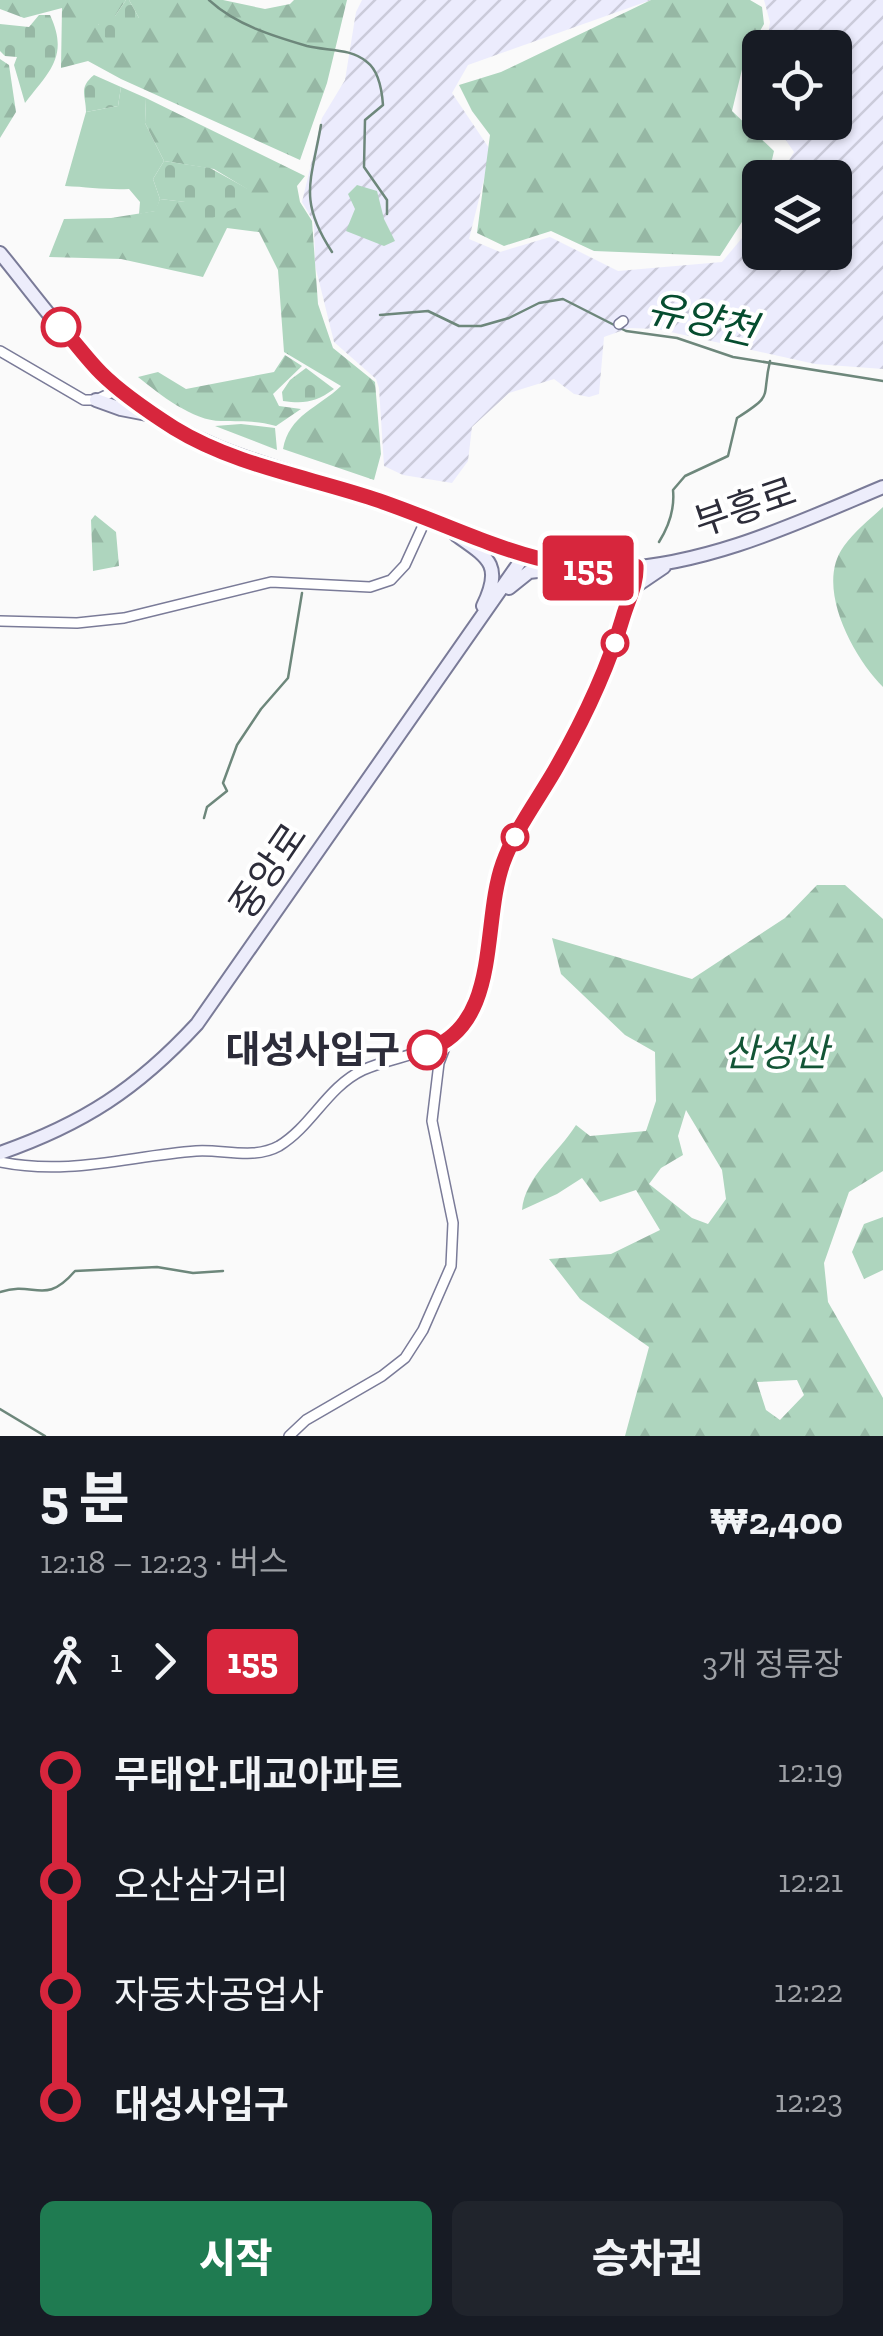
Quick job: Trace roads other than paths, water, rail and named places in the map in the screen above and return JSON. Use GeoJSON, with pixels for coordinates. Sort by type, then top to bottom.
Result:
{"type":"FeatureCollection","features":[{"type":"Feature","properties":{"kind":"main road","name":"부흥로"},"geometry":{"type":"LineString","coordinates":[[0,253],[100,372],[176,429],[234,455],[378,500],[524,556],[577,567],[676,562],[745,543],[883,487]]}},
{"type":"Feature","properties":{"kind":"main road"},"geometry":{"type":"LineString","coordinates":[[96,400],[158,416]]}},
{"type":"Feature","properties":{"kind":"main road"},"geometry":{"type":"LineString","coordinates":[[442,524],[484,554],[492,569],[486,600],[458,649]]}},
{"type":"Feature","properties":{"kind":"main road","name":"중앙로"},"geometry":{"type":"LineString","coordinates":[[0,1153],[64,1129],[122,1095],[192,1030],[524,556]]}},
{"type":"Feature","properties":{"kind":"main road"},"geometry":{"type":"LineString","coordinates":[[633,588],[655,571],[676,562]]}},
{"type":"Feature","properties":{"kind":"main road"},"geometry":{"type":"LineString","coordinates":[[486,611],[516,580],[530,572],[577,567]]}},
{"type":"Feature","properties":{"kind":"street"},"geometry":{"type":"LineString","coordinates":[[0,351],[76,396],[96,400],[119,388]]}},
{"type":"Feature","properties":{"kind":"street"},"geometry":{"type":"LineString","coordinates":[[0,621],[76,623],[124,618],[270,582],[370,588],[391,580],[405,564],[426,519]]}},
{"type":"Feature","properties":{"kind":"street"},"geometry":{"type":"LineString","coordinates":[[0,1162],[75,1167],[197,1151],[265,1151],[288,1139],[328,1094],[355,1074],[436,1047],[448,1039],[480,998],[489,925],[503,863],[588,709],[612,652],[633,588],[636,566]]}},
{"type":"Feature","properties":{"kind":"street"},"geometry":{"type":"LineString","coordinates":[[289,1436],[306,1420],[406,1358],[451,1266],[453,1223],[432,1121],[439,1063],[448,1039]]}},
{"type":"Feature","properties":{"kind":"waterway"},"geometry":{"type":"LineString","coordinates":[[209,0],[255,29],[307,46],[354,54],[371,66],[383,105],[365,120],[364,167],[387,200],[387,214]]}},
{"type":"Feature","properties":{"kind":"waterway"},"geometry":{"type":"LineString","coordinates":[[321,125],[311,177],[311,204],[332,252]]}},
{"type":"Feature","properties":{"kind":"waterway","name":"유양천"},"geometry":{"type":"LineString","coordinates":[[380,315],[428,311],[459,326],[481,326],[539,303],[563,299],[626,331],[677,338],[733,357],[883,381]]}},
{"type":"Feature","properties":{"kind":"waterway"},"geometry":{"type":"LineString","coordinates":[[659,542],[670,518],[673,490],[685,476],[728,456],[737,418],[764,395],[770,361]]}},
{"type":"Feature","properties":{"kind":"waterway"},"geometry":{"type":"LineString","coordinates":[[204,818],[207,807],[227,791],[223,783],[237,745],[288,678],[302,593]]}},
{"type":"Feature","properties":{"kind":"waterway"},"geometry":{"type":"LineString","coordinates":[[0,1292],[55,1288],[75,1271],[157,1267],[193,1273],[223,1271]]}},
{"type":"Feature","properties":{"kind":"waterway"},"geometry":{"type":"LineString","coordinates":[[0,1409],[45,1436]]}},
{"type":"Feature","properties":{"kind":"place","name":"대성사입구"},"geometry":{"type":"Point","coordinates":[427,1050]}},
{"type":"Feature","properties":{"kind":"park label","name":"산성산"},"geometry":{"type":"Point","coordinates":[776,1053]}}]}
